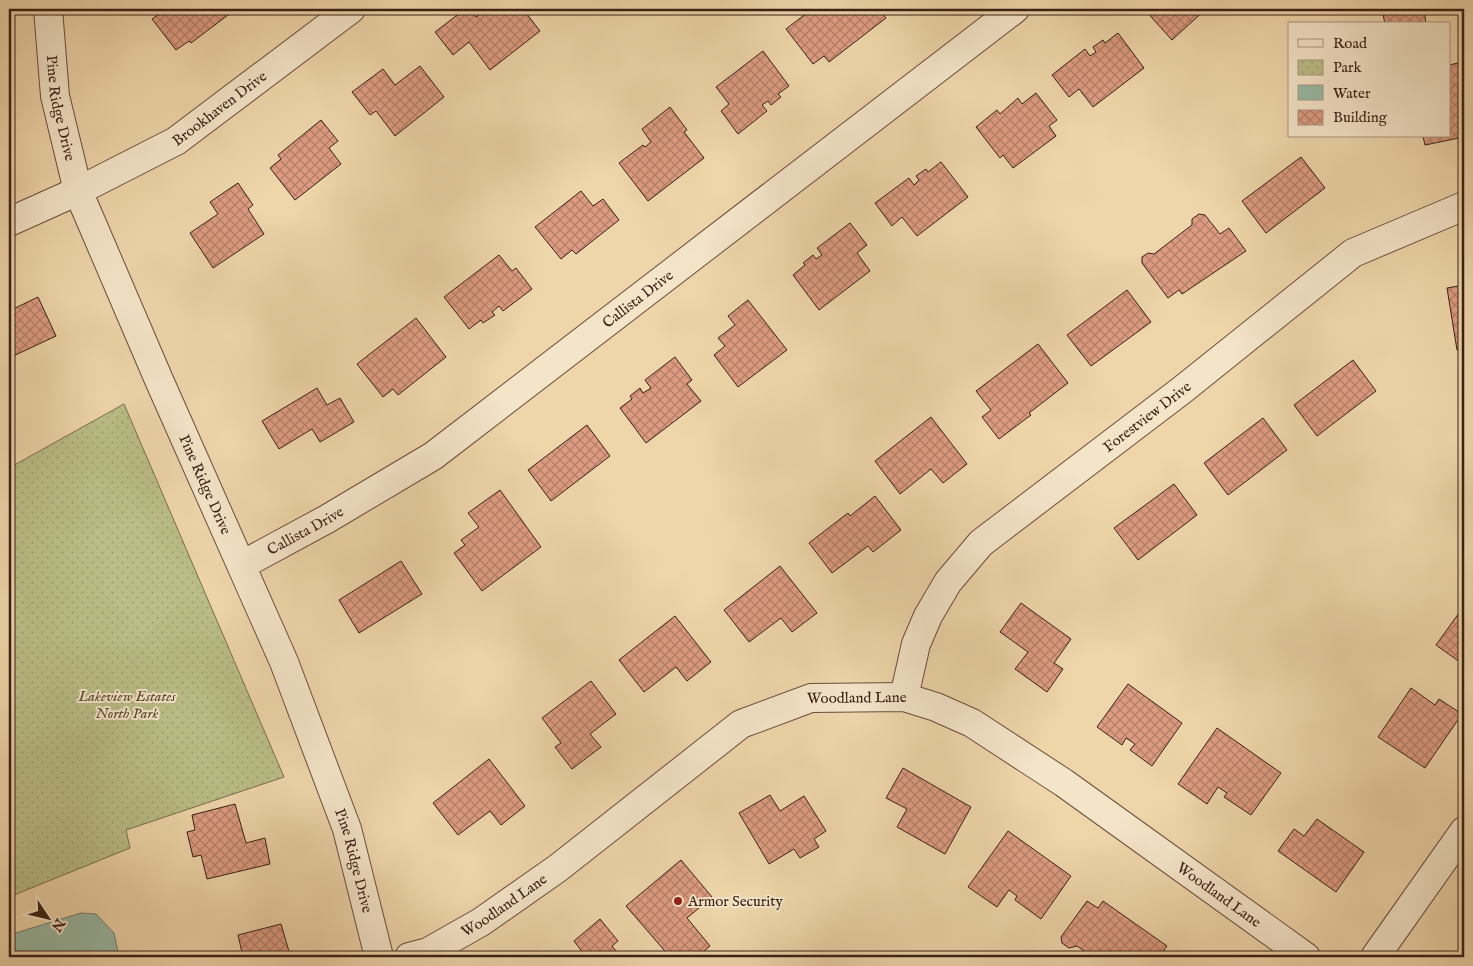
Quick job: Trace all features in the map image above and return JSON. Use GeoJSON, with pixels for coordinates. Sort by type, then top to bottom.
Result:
{"type":"FeatureCollection","features":[{"type":"Feature","properties":{"kind":"street","name":"Pine Ridge Drive"},"geometry":{"type":"LineString","coordinates":[[48,9],[55,96],[78,192],[284,662],[347,829],[379,957]]}},
{"type":"Feature","properties":{"kind":"street","name":"Brookhaven Drive"},"geometry":{"type":"LineString","coordinates":[[9,222],[78,192],[176,141],[352,9]]}},
{"type":"Feature","properties":{"kind":"street","name":"Callista Drive"},"geometry":{"type":"LineString","coordinates":[[242,565],[327,519],[432,456],[1015,9]]}},
{"type":"Feature","properties":{"kind":"street","name":"Forestview Drive"},"geometry":{"type":"LineString","coordinates":[[904,697],[916,644],[928,616],[948,582],[981,543],[1182,390],[1353,253],[1464,206]]}},
{"type":"Feature","properties":{"kind":"street","name":"Woodland Lane"},"geometry":{"type":"LineString","coordinates":[[409,957],[428,952],[481,922],[573,856],[741,724],[811,698],[904,697],[936,707],[972,723],[1064,783],[1306,957]]}},
{"type":"Feature","properties":{"kind":"street"},"geometry":{"type":"LineString","coordinates":[[1375,957],[1464,831]]}},
{"type":"Feature","properties":{"kind":"green space","name":"Lakeview Estates North Park"},"geometry":{"type":"Polygon","coordinates":[[[124,404],[284,777],[126,830],[130,848],[9,897],[9,468],[124,404]]]}},
{"type":"Feature","properties":{"kind":"water"},"geometry":{"type":"Polygon","coordinates":[[[81,913],[96,914],[114,933],[119,957],[9,957],[9,935],[81,913]]]}},
{"type":"Feature","properties":{"kind":"building"},"geometry":{"type":"Polygon","coordinates":[[[167,9],[236,9],[191,43],[189,41],[176,50],[152,19],[167,9]]]}},
{"type":"Feature","properties":{"kind":"building"},"geometry":{"type":"Polygon","coordinates":[[[465,9],[469,9],[476,17],[487,9],[523,9],[540,31],[490,70],[469,42],[453,55],[435,32],[465,9]]]}},
{"type":"Feature","properties":{"kind":"building"},"geometry":{"type":"Polygon","coordinates":[[[812,9],[879,9],[886,18],[829,62],[824,56],[813,64],[786,29],[812,9]]]}},
{"type":"Feature","properties":{"kind":"building"},"geometry":{"type":"Polygon","coordinates":[[[1144,9],[1206,9],[1172,40],[1144,9]]]}},
{"type":"Feature","properties":{"kind":"building"},"geometry":{"type":"Polygon","coordinates":[[[1382,9],[1424,9],[1426,22],[1385,22],[1382,9]]]}},
{"type":"Feature","properties":{"kind":"building"},"geometry":{"type":"Polygon","coordinates":[[[1118,33],[1144,68],[1093,107],[1079,89],[1069,97],[1052,75],[1085,49],[1090,56],[1096,52],[1093,47],[1103,40],[1105,43],[1118,33]]]}},
{"type":"Feature","properties":{"kind":"building"},"geometry":{"type":"Polygon","coordinates":[[[763,51],[789,86],[778,94],[781,97],[771,105],[768,101],[762,105],[767,111],[738,134],[721,111],[729,104],[716,87],[763,51]]]}},
{"type":"Feature","properties":{"kind":"building"},"geometry":{"type":"Polygon","coordinates":[[[1458,63],[1464,93],[1464,137],[1425,145],[1423,138],[1450,138],[1450,65],[1458,63]]]}},
{"type":"Feature","properties":{"kind":"building"},"geometry":{"type":"Polygon","coordinates":[[[420,66],[444,97],[395,136],[376,111],[370,115],[352,92],[383,69],[395,85],[420,66]]]}},
{"type":"Feature","properties":{"kind":"building"},"geometry":{"type":"Polygon","coordinates":[[[1036,93],[1057,120],[1049,126],[1056,136],[1013,168],[1003,155],[1000,158],[976,127],[997,110],[1000,114],[1018,98],[1022,104],[1036,93]]]}},
{"type":"Feature","properties":{"kind":"building"},"geometry":{"type":"Polygon","coordinates":[[[670,107],[687,130],[684,132],[704,158],[648,201],[619,163],[643,145],[645,147],[651,142],[642,129],[670,107]]]}},
{"type":"Feature","properties":{"kind":"building"},"geometry":{"type":"Polygon","coordinates":[[[321,120],[338,141],[329,148],[341,164],[295,200],[270,168],[281,159],[278,155],[321,120]]]}},
{"type":"Feature","properties":{"kind":"building"},"geometry":{"type":"Polygon","coordinates":[[[1301,157],[1325,188],[1266,233],[1242,201],[1301,157]]]}},
{"type":"Feature","properties":{"kind":"building"},"geometry":{"type":"Polygon","coordinates":[[[941,162],[968,197],[917,236],[902,217],[892,226],[875,203],[909,178],[914,185],[919,180],[916,176],[926,169],[928,172],[941,162]]]}},
{"type":"Feature","properties":{"kind":"building"},"geometry":{"type":"Polygon","coordinates":[[[238,183],[253,205],[248,209],[264,234],[213,268],[190,233],[218,214],[210,202],[238,183]]]}},
{"type":"Feature","properties":{"kind":"building"},"geometry":{"type":"Polygon","coordinates":[[[581,191],[593,206],[603,199],[619,220],[576,254],[572,250],[561,259],[535,227],[581,191]]]}},
{"type":"Feature","properties":{"kind":"building"},"geometry":{"type":"Polygon","coordinates":[[[1199,214],[1205,215],[1220,234],[1229,228],[1246,251],[1182,294],[1179,290],[1168,298],[1142,263],[1142,257],[1148,253],[1154,254],[1192,225],[1192,219],[1199,214]]]}},
{"type":"Feature","properties":{"kind":"building"},"geometry":{"type":"Polygon","coordinates":[[[850,223],[867,245],[857,253],[870,271],[819,310],[793,275],[813,255],[816,259],[822,255],[817,248],[850,223]]]}},
{"type":"Feature","properties":{"kind":"building"},"geometry":{"type":"Polygon","coordinates":[[[499,255],[512,271],[516,268],[532,289],[503,311],[499,306],[492,312],[495,315],[483,323],[481,320],[469,329],[444,297],[499,255]]]}},
{"type":"Feature","properties":{"kind":"building"},"geometry":{"type":"Polygon","coordinates":[[[1464,285],[1464,349],[1457,350],[1447,288],[1464,285]]]}},
{"type":"Feature","properties":{"kind":"building"},"geometry":{"type":"Polygon","coordinates":[[[1127,290],[1151,322],[1091,366],[1067,335],[1127,290]]]}},
{"type":"Feature","properties":{"kind":"building"},"geometry":{"type":"Polygon","coordinates":[[[38,297],[56,336],[9,358],[9,311],[38,297]]]}},
{"type":"Feature","properties":{"kind":"building"},"geometry":{"type":"Polygon","coordinates":[[[748,300],[787,350],[738,387],[714,355],[725,346],[718,338],[735,325],[728,316],[748,300]]]}},
{"type":"Feature","properties":{"kind":"building"},"geometry":{"type":"Polygon","coordinates":[[[416,318],[446,357],[398,395],[393,389],[383,397],[357,364],[416,318]]]}},
{"type":"Feature","properties":{"kind":"building"},"geometry":{"type":"Polygon","coordinates":[[[1038,344],[1068,383],[1029,413],[1031,415],[999,439],[982,417],[991,410],[976,391],[1038,344]]]}},
{"type":"Feature","properties":{"kind":"building"},"geometry":{"type":"Polygon","coordinates":[[[675,357],[692,380],[687,384],[701,401],[646,443],[620,408],[632,399],[630,396],[640,388],[643,393],[651,388],[645,380],[675,357]]]}},
{"type":"Feature","properties":{"kind":"building"},"geometry":{"type":"Polygon","coordinates":[[[1353,360],[1376,391],[1317,436],[1294,405],[1353,360]]]}},
{"type":"Feature","properties":{"kind":"building"},"geometry":{"type":"Polygon","coordinates":[[[317,388],[327,405],[340,398],[354,422],[320,442],[312,429],[279,449],[262,421],[317,388]]]}},
{"type":"Feature","properties":{"kind":"building"},"geometry":{"type":"Polygon","coordinates":[[[931,417],[967,464],[943,483],[931,469],[900,494],[875,461],[931,417]]]}},
{"type":"Feature","properties":{"kind":"building"},"geometry":{"type":"Polygon","coordinates":[[[1263,418],[1287,450],[1228,495],[1204,463],[1263,418]]]}},
{"type":"Feature","properties":{"kind":"building"},"geometry":{"type":"Polygon","coordinates":[[[587,425],[610,456],[551,501],[528,470],[587,425]]]}},
{"type":"Feature","properties":{"kind":"building"},"geometry":{"type":"Polygon","coordinates":[[[1174,484],[1197,515],[1138,560],[1114,528],[1174,484]]]}},
{"type":"Feature","properties":{"kind":"building"},"geometry":{"type":"Polygon","coordinates":[[[500,490],[541,547],[482,591],[454,553],[465,545],[461,540],[479,527],[468,513],[500,490]]]}},
{"type":"Feature","properties":{"kind":"building"},"geometry":{"type":"Polygon","coordinates":[[[875,496],[901,530],[873,552],[868,546],[832,573],[809,543],[848,513],[850,516],[875,496]]]}},
{"type":"Feature","properties":{"kind":"building"},"geometry":{"type":"Polygon","coordinates":[[[401,561],[422,594],[359,633],[339,600],[401,561]]]}},
{"type":"Feature","properties":{"kind":"building"},"geometry":{"type":"Polygon","coordinates":[[[780,566],[817,613],[792,632],[781,618],[749,642],[724,610],[780,566]]]}},
{"type":"Feature","properties":{"kind":"building"},"geometry":{"type":"Polygon","coordinates":[[[1021,603],[1071,639],[1054,663],[1063,669],[1047,692],[1015,669],[1028,652],[1000,632],[1021,603]]]}},
{"type":"Feature","properties":{"kind":"building"},"geometry":{"type":"Polygon","coordinates":[[[1464,606],[1464,665],[1436,645],[1464,606]]]}},
{"type":"Feature","properties":{"kind":"building"},"geometry":{"type":"Polygon","coordinates":[[[675,616],[711,662],[687,681],[676,667],[644,692],[619,660],[675,616]]]}},
{"type":"Feature","properties":{"kind":"building"},"geometry":{"type":"Polygon","coordinates":[[[591,681],[616,714],[590,734],[601,747],[572,769],[555,747],[561,743],[542,718],[591,681]]]}},
{"type":"Feature","properties":{"kind":"building"},"geometry":{"type":"Polygon","coordinates":[[[1128,684],[1182,723],[1152,766],[1130,750],[1135,744],[1126,738],[1122,745],[1097,727],[1128,684]]]}},
{"type":"Feature","properties":{"kind":"building"},"geometry":{"type":"Polygon","coordinates":[[[1411,688],[1435,705],[1439,699],[1462,714],[1425,768],[1378,737],[1411,688]]]}},
{"type":"Feature","properties":{"kind":"building"},"geometry":{"type":"Polygon","coordinates":[[[1217,728],[1281,773],[1251,815],[1224,797],[1227,793],[1218,787],[1207,804],[1178,784],[1217,728]]]}},
{"type":"Feature","properties":{"kind":"building"},"geometry":{"type":"Polygon","coordinates":[[[489,759],[525,806],[501,825],[490,811],[458,835],[433,803],[489,759]]]}},
{"type":"Feature","properties":{"kind":"building"},"geometry":{"type":"Polygon","coordinates":[[[903,768],[971,807],[945,854],[897,827],[907,809],[886,798],[903,768]]]}},
{"type":"Feature","properties":{"kind":"building"},"geometry":{"type":"Polygon","coordinates":[[[770,795],[780,811],[804,796],[826,831],[814,839],[819,847],[800,858],[794,849],[769,864],[739,813],[770,795]]]}},
{"type":"Feature","properties":{"kind":"building"},"geometry":{"type":"Polygon","coordinates":[[[235,804],[246,843],[265,838],[270,864],[207,879],[201,855],[193,857],[187,832],[195,830],[192,815],[235,804]]]}},
{"type":"Feature","properties":{"kind":"building"},"geometry":{"type":"Polygon","coordinates":[[[1317,819],[1364,852],[1336,892],[1278,851],[1294,829],[1304,836],[1317,819]]]}},
{"type":"Feature","properties":{"kind":"building"},"geometry":{"type":"Polygon","coordinates":[[[1008,831],[1071,876],[1041,919],[1015,900],[1017,896],[1009,890],[997,907],[968,887],[1008,831]]]}},
{"type":"Feature","properties":{"kind":"building"},"geometry":{"type":"Polygon","coordinates":[[[681,860],[712,897],[687,918],[710,946],[697,957],[670,957],[626,906],[681,860]]]}},
{"type":"Feature","properties":{"kind":"building"},"geometry":{"type":"Polygon","coordinates":[[[1087,901],[1098,908],[1103,901],[1167,946],[1159,957],[1093,957],[1077,946],[1069,948],[1062,943],[1061,937],[1087,901]]]}},
{"type":"Feature","properties":{"kind":"building"},"geometry":{"type":"Polygon","coordinates":[[[600,919],[618,941],[612,946],[621,957],[579,957],[584,954],[574,941],[600,919]]]}},
{"type":"Feature","properties":{"kind":"building"},"geometry":{"type":"Polygon","coordinates":[[[281,924],[290,955],[295,953],[296,957],[243,957],[238,935],[281,924]]]}},
{"type":"Feature","properties":{"kind":"place","name":"Armor Security"},"geometry":{"type":"Point","coordinates":[678,901]}}]}
